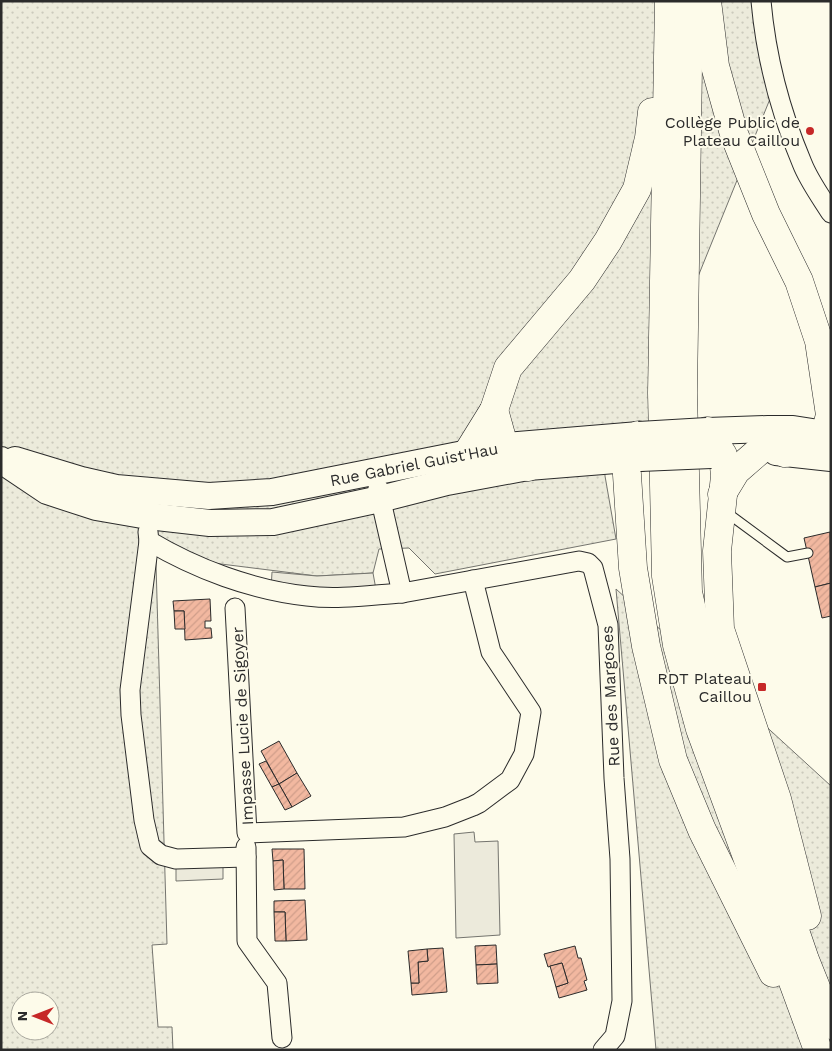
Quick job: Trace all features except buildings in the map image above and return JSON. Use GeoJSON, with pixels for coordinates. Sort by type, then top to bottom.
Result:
{"type":"FeatureCollection","features":[{"type":"Feature","properties":{"kind":"main road"},"geometry":{"type":"LineString","coordinates":[[468,452],[494,410],[508,368],[582,280],[608,241],[637,189],[649,138],[662,1]]}},
{"type":"Feature","properties":{"kind":"main road"},"geometry":{"type":"LineString","coordinates":[[669,1],[662,393],[666,576],[677,645],[700,729],[818,1050]]}},
{"type":"Feature","properties":{"kind":"main road"},"geometry":{"type":"LineString","coordinates":[[689,1],[683,393],[688,592],[700,646],[721,714],[805,960],[831,1025]]}},
{"type":"Feature","properties":{"kind":"main road"},"geometry":{"type":"LineString","coordinates":[[708,1],[715,66],[734,134],[766,214],[799,281],[819,341],[830,415],[829,449],[772,452],[713,447],[725,476],[721,501],[717,570],[720,629],[777,799],[831,1002]]}},
{"type":"Feature","properties":{"kind":"main road"},"geometry":{"type":"LineString","coordinates":[[494,410],[504,446],[528,467]]}},
{"type":"Feature","properties":{"kind":"main road","name":"Rue Gabriel Guist'Hau"},"geometry":{"type":"LineString","coordinates":[[1,455],[82,480],[116,488],[209,496],[272,492],[504,446],[635,450],[713,447],[768,428],[793,430],[829,449]]}},
{"type":"Feature","properties":{"kind":"main road"},"geometry":{"type":"LineString","coordinates":[[635,450],[633,568],[646,646],[673,760],[702,830],[762,950],[808,1050]]}},
{"type":"Feature","properties":{"kind":"main road","name":"Rue Gabriel Guist'Hau"},"geometry":{"type":"LineString","coordinates":[[1,460],[47,491],[96,507],[148,529],[210,522],[273,522],[380,499],[447,482],[635,450]]}},
{"type":"Feature","properties":{"kind":"main road"},"geometry":{"type":"LineString","coordinates":[[721,501],[736,471],[772,452]]}},
{"type":"Feature","properties":{"kind":"street"},"geometry":{"type":"LineString","coordinates":[[761,1],[764,34],[778,98],[803,165],[831,213]]}},
{"type":"Feature","properties":{"kind":"street"},"geometry":{"type":"LineString","coordinates":[[376,472],[380,499],[402,593]]}},
{"type":"Feature","properties":{"kind":"street"},"geometry":{"type":"LineString","coordinates":[[148,529],[130,690],[131,715],[144,820],[150,846],[160,855],[176,859],[246,858]]}},
{"type":"Feature","properties":{"kind":"street","name":"Rue des Margoses"},"geometry":{"type":"LineString","coordinates":[[148,529],[178,558],[227,577],[271,590],[308,596],[402,593],[578,561],[588,563],[593,568],[608,625],[614,778],[620,859],[622,1001],[615,1036],[603,1050]]}},
{"type":"Feature","properties":{"kind":"street","name":"Impasse Lucie de Sigoyer"},"geometry":{"type":"LineString","coordinates":[[236,608],[247,833],[404,827],[445,817],[479,803],[510,780],[524,754],[531,712],[491,652],[472,580]]}},
{"type":"Feature","properties":{"kind":"street"},"geometry":{"type":"LineString","coordinates":[[247,833],[247,941],[277,983],[282,1038]]}},
{"type":"Feature","properties":{"kind":"lane"},"geometry":{"type":"LineString","coordinates":[[721,501],[787,557],[808,553]]}},
{"type":"Feature","properties":{"kind":"shaded area"},"geometry":{"type":"Polygon","coordinates":[[[1,1],[766,1],[772,94],[695,284],[653,421],[604,425],[605,476],[616,539],[435,574],[409,548],[379,549],[373,573],[317,576],[205,562],[158,537],[156,564],[167,944],[152,945],[158,1027],[172,1027],[173,1050],[1,1050],[1,1]]]}},
{"type":"Feature","properties":{"kind":"shaded area"},"geometry":{"type":"Polygon","coordinates":[[[272,572],[317,576],[373,573],[377,595],[271,590],[272,572]]]}},
{"type":"Feature","properties":{"kind":"shaded area"},"geometry":{"type":"Polygon","coordinates":[[[616,589],[831,786],[831,1050],[656,1050],[616,589]]]}},
{"type":"Feature","properties":{"kind":"shaded area"},"geometry":{"type":"Polygon","coordinates":[[[474,832],[475,842],[498,841],[500,935],[456,938],[454,834],[474,832]]]}},
{"type":"Feature","properties":{"kind":"shaded area"},"geometry":{"type":"Polygon","coordinates":[[[223,858],[223,879],[176,881],[176,859],[223,858]]]}},
{"type":"Feature","properties":{"kind":"place","name":"Collège Public de Plateau Caillou"},"geometry":{"type":"Point","coordinates":[810,131]}},
{"type":"Feature","properties":{"kind":"place","name":"RDT Plateau Caillou"},"geometry":{"type":"Point","coordinates":[762,687]}}]}
